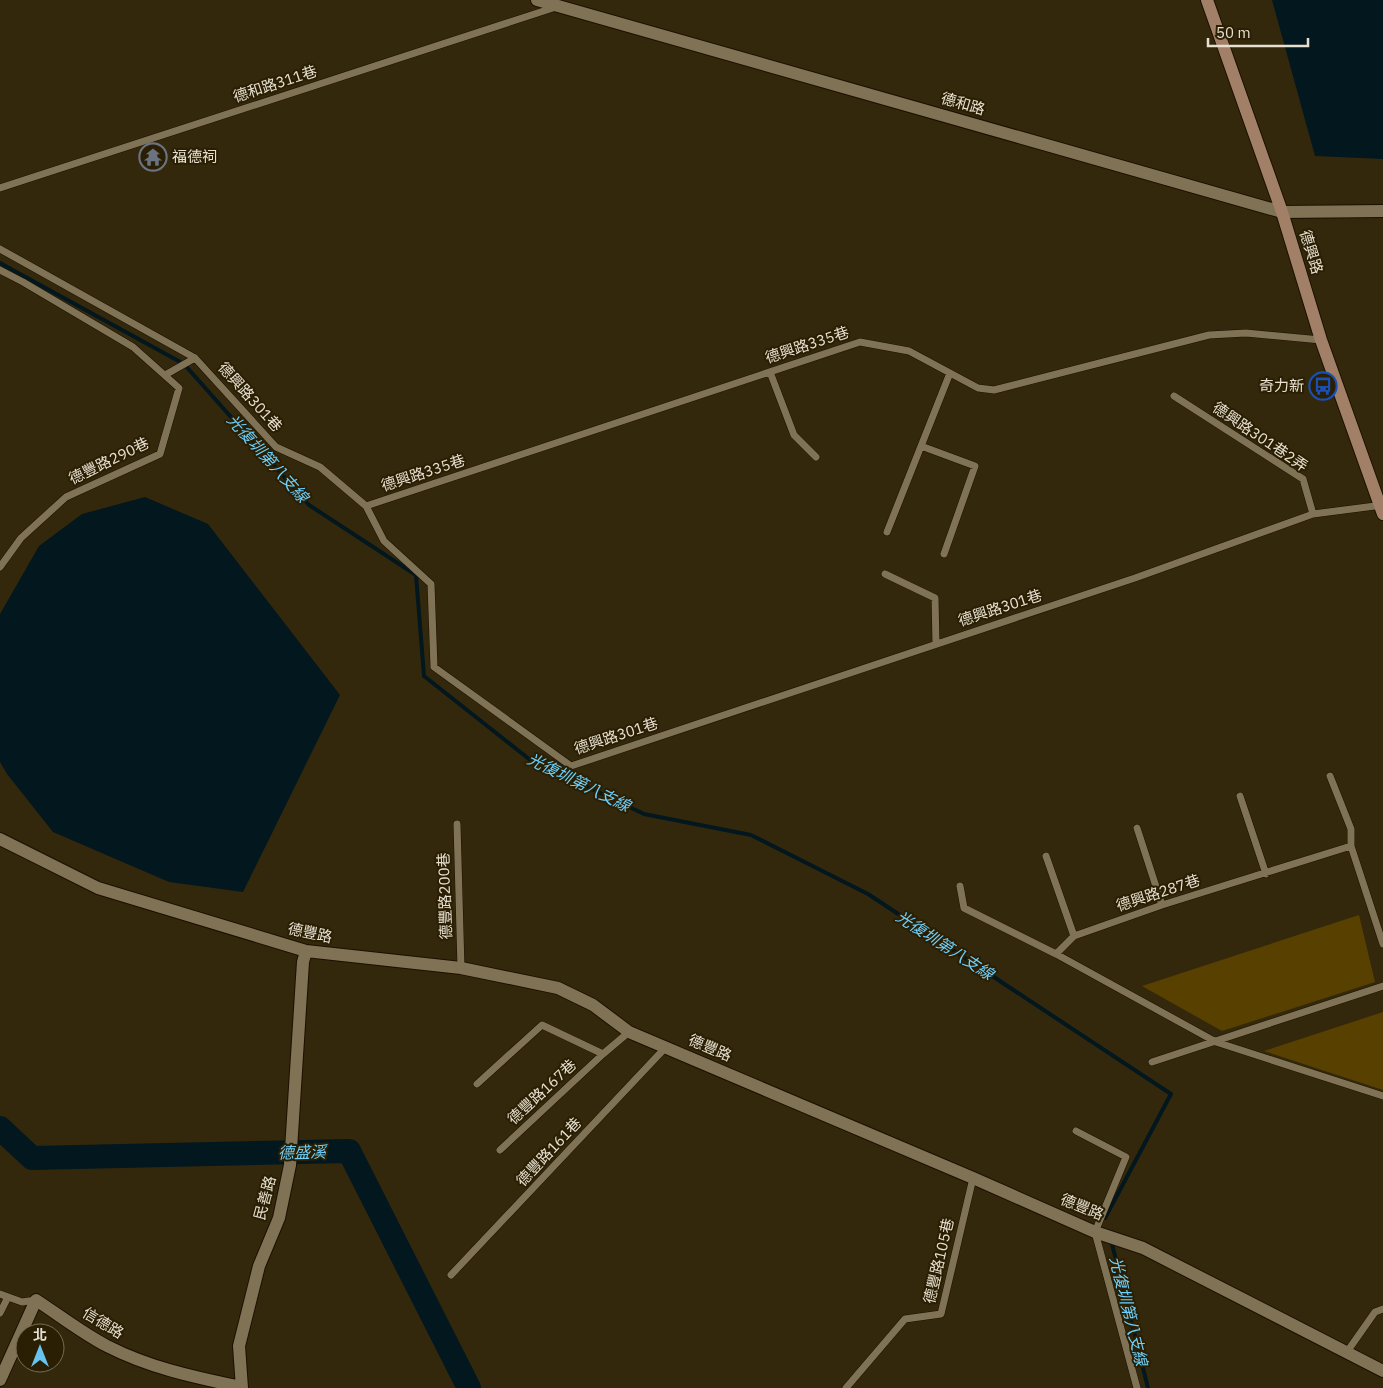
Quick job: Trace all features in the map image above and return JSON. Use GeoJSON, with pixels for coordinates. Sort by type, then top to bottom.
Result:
{"type":"FeatureCollection","features":[{"type":"Feature","properties":{"kind":"main road","name":"德興路"},"geometry":{"type":"LineString","coordinates":[[1207,0],[1282,212],[1321,340],[1382,508]]}},
{"type":"Feature","properties":{"kind":"street","name":"德和路"},"geometry":{"type":"LineString","coordinates":[[537,0],[1282,212],[1383,211]]}},
{"type":"Feature","properties":{"kind":"street","name":"德豐路"},"geometry":{"type":"LineString","coordinates":[[0,839],[98,888],[306,952],[461,968],[558,988],[593,1005],[629,1032],[973,1178],[1095,1232],[1143,1248],[1383,1372]]}},
{"type":"Feature","properties":{"kind":"street","name":"民善路"},"geometry":{"type":"LineString","coordinates":[[242,1387],[239,1346],[259,1266],[279,1218],[290,1165],[293,1095],[298,1057],[303,962],[306,952]]}},
{"type":"Feature","properties":{"kind":"street","name":"信德路"},"geometry":{"type":"LineString","coordinates":[[36,1300],[105,1345],[136,1359],[175,1373],[242,1387]]}},
{"type":"Feature","properties":{"kind":"street"},"geometry":{"type":"LineString","coordinates":[[0,1380],[36,1300]]}},
{"type":"Feature","properties":{"kind":"lane","name":"德和路311巷"},"geometry":{"type":"LineString","coordinates":[[0,188],[558,6]]}},
{"type":"Feature","properties":{"kind":"lane","name":"德興路301巷"},"geometry":{"type":"LineString","coordinates":[[0,250],[195,358],[276,447],[320,467],[366,506],[384,541],[431,584],[434,667],[571,766],[1135,578],[1313,514],[1382,508]]}},
{"type":"Feature","properties":{"kind":"lane","name":"德豐路290巷"},"geometry":{"type":"LineString","coordinates":[[0,270],[133,347],[179,388],[160,454],[66,496],[20,538],[0,567]]}},
{"type":"Feature","properties":{"kind":"lane","name":"德興路335巷"},"geometry":{"type":"LineString","coordinates":[[366,506],[860,342],[909,351],[978,388],[994,390],[1209,335],[1246,333],[1321,340]]}},
{"type":"Feature","properties":{"kind":"lane"},"geometry":{"type":"LineString","coordinates":[[165,375],[195,358]]}},
{"type":"Feature","properties":{"kind":"lane"},"geometry":{"type":"LineString","coordinates":[[770,372],[794,434],[816,457]]}},
{"type":"Feature","properties":{"kind":"lane"},"geometry":{"type":"LineString","coordinates":[[887,532],[950,373]]}},
{"type":"Feature","properties":{"kind":"lane","name":"德興路301巷2弄"},"geometry":{"type":"LineString","coordinates":[[1174,396],[1303,479],[1313,514]]}},
{"type":"Feature","properties":{"kind":"lane"},"geometry":{"type":"LineString","coordinates":[[921,446],[975,466],[944,554]]}},
{"type":"Feature","properties":{"kind":"lane"},"geometry":{"type":"LineString","coordinates":[[885,574],[935,598],[936,644]]}},
{"type":"Feature","properties":{"kind":"lane"},"geometry":{"type":"LineString","coordinates":[[1330,776],[1351,829],[1350,846],[1383,944]]}},
{"type":"Feature","properties":{"kind":"lane"},"geometry":{"type":"LineString","coordinates":[[1240,796],[1266,874]]}},
{"type":"Feature","properties":{"kind":"lane","name":"德豐路200巷"},"geometry":{"type":"LineString","coordinates":[[457,824],[461,968]]}},
{"type":"Feature","properties":{"kind":"lane"},"geometry":{"type":"LineString","coordinates":[[1137,828],[1162,905]]}},
{"type":"Feature","properties":{"kind":"lane","name":"德興路287巷"},"geometry":{"type":"LineString","coordinates":[[1056,954],[1074,936],[1162,905],[1266,874],[1350,846]]}},
{"type":"Feature","properties":{"kind":"lane"},"geometry":{"type":"LineString","coordinates":[[1046,856],[1074,936]]}},
{"type":"Feature","properties":{"kind":"lane"},"geometry":{"type":"LineString","coordinates":[[960,886],[964,908],[1056,954],[1216,1042],[1383,1096]]}},
{"type":"Feature","properties":{"kind":"lane"},"geometry":{"type":"LineString","coordinates":[[1152,1062],[1383,986]]}},
{"type":"Feature","properties":{"kind":"lane","name":"德豐路167巷"},"geometry":{"type":"LineString","coordinates":[[477,1084],[542,1025],[603,1054]]}},
{"type":"Feature","properties":{"kind":"lane","name":"德豐路167巷"},"geometry":{"type":"LineString","coordinates":[[500,1150],[629,1032]]}},
{"type":"Feature","properties":{"kind":"lane","name":"德豐路161巷"},"geometry":{"type":"LineString","coordinates":[[451,1275],[666,1047]]}},
{"type":"Feature","properties":{"kind":"lane"},"geometry":{"type":"LineString","coordinates":[[1076,1131],[1126,1157],[1095,1232],[1137,1388]]}},
{"type":"Feature","properties":{"kind":"lane","name":"德豐路105巷"},"geometry":{"type":"LineString","coordinates":[[846,1388],[905,1319],[941,1314],[973,1178]]}},
{"type":"Feature","properties":{"kind":"lane"},"geometry":{"type":"LineString","coordinates":[[0,1294],[22,1302],[36,1300]]}},
{"type":"Feature","properties":{"kind":"lane"},"geometry":{"type":"LineString","coordinates":[[0,1313],[8,1297]]}},
{"type":"Feature","properties":{"kind":"lane"},"geometry":{"type":"LineString","coordinates":[[1349,1348],[1375,1312],[1383,1309]]}},
{"type":"Feature","properties":{"kind":"shaded area"},"geometry":{"type":"Polygon","coordinates":[[[1359,915],[1375,982],[1222,1031],[1142,986],[1359,915]]]}},
{"type":"Feature","properties":{"kind":"shaded area"},"geometry":{"type":"Polygon","coordinates":[[[1383,1012],[1383,1090],[1264,1051],[1383,1012]]]}},
{"type":"Feature","properties":{"kind":"water"},"geometry":{"type":"Polygon","coordinates":[[[1272,0],[1383,0],[1383,159],[1315,156],[1272,0]]]}},
{"type":"Feature","properties":{"kind":"water"},"geometry":{"type":"Polygon","coordinates":[[[145,497],[208,524],[340,695],[243,892],[169,882],[53,832],[7,774],[0,762],[0,614],[39,546],[82,514],[145,497]]]}},
{"type":"Feature","properties":{"kind":"building","name":"福德祠"},"geometry":{"type":"Polygon","coordinates":[[[154,147],[163,154],[152,168],[143,161],[154,147]]]}},
{"type":"Feature","properties":{"kind":"waterway","name":"光復圳第八支線"},"geometry":{"type":"LineString","coordinates":[[0,263],[184,364],[309,505],[416,575],[424,676],[529,759],[644,814],[751,835],[868,894],[1171,1094],[1105,1218]]}},
{"type":"Feature","properties":{"kind":"waterway","name":"德盛溪"},"geometry":{"type":"LineString","coordinates":[[0,1128],[32,1158],[349,1151],[469,1388]]}},
{"type":"Feature","properties":{"kind":"waterway","name":"光復圳第八支線"},"geometry":{"type":"LineString","coordinates":[[1111,1240],[1148,1388]]}},
{"type":"Feature","properties":{"kind":"place","name":"福德祠"},"geometry":{"type":"Point","coordinates":[153,157]}},
{"type":"Feature","properties":{"kind":"place","name":"奇力新"},"geometry":{"type":"Point","coordinates":[1323,386]}}]}
